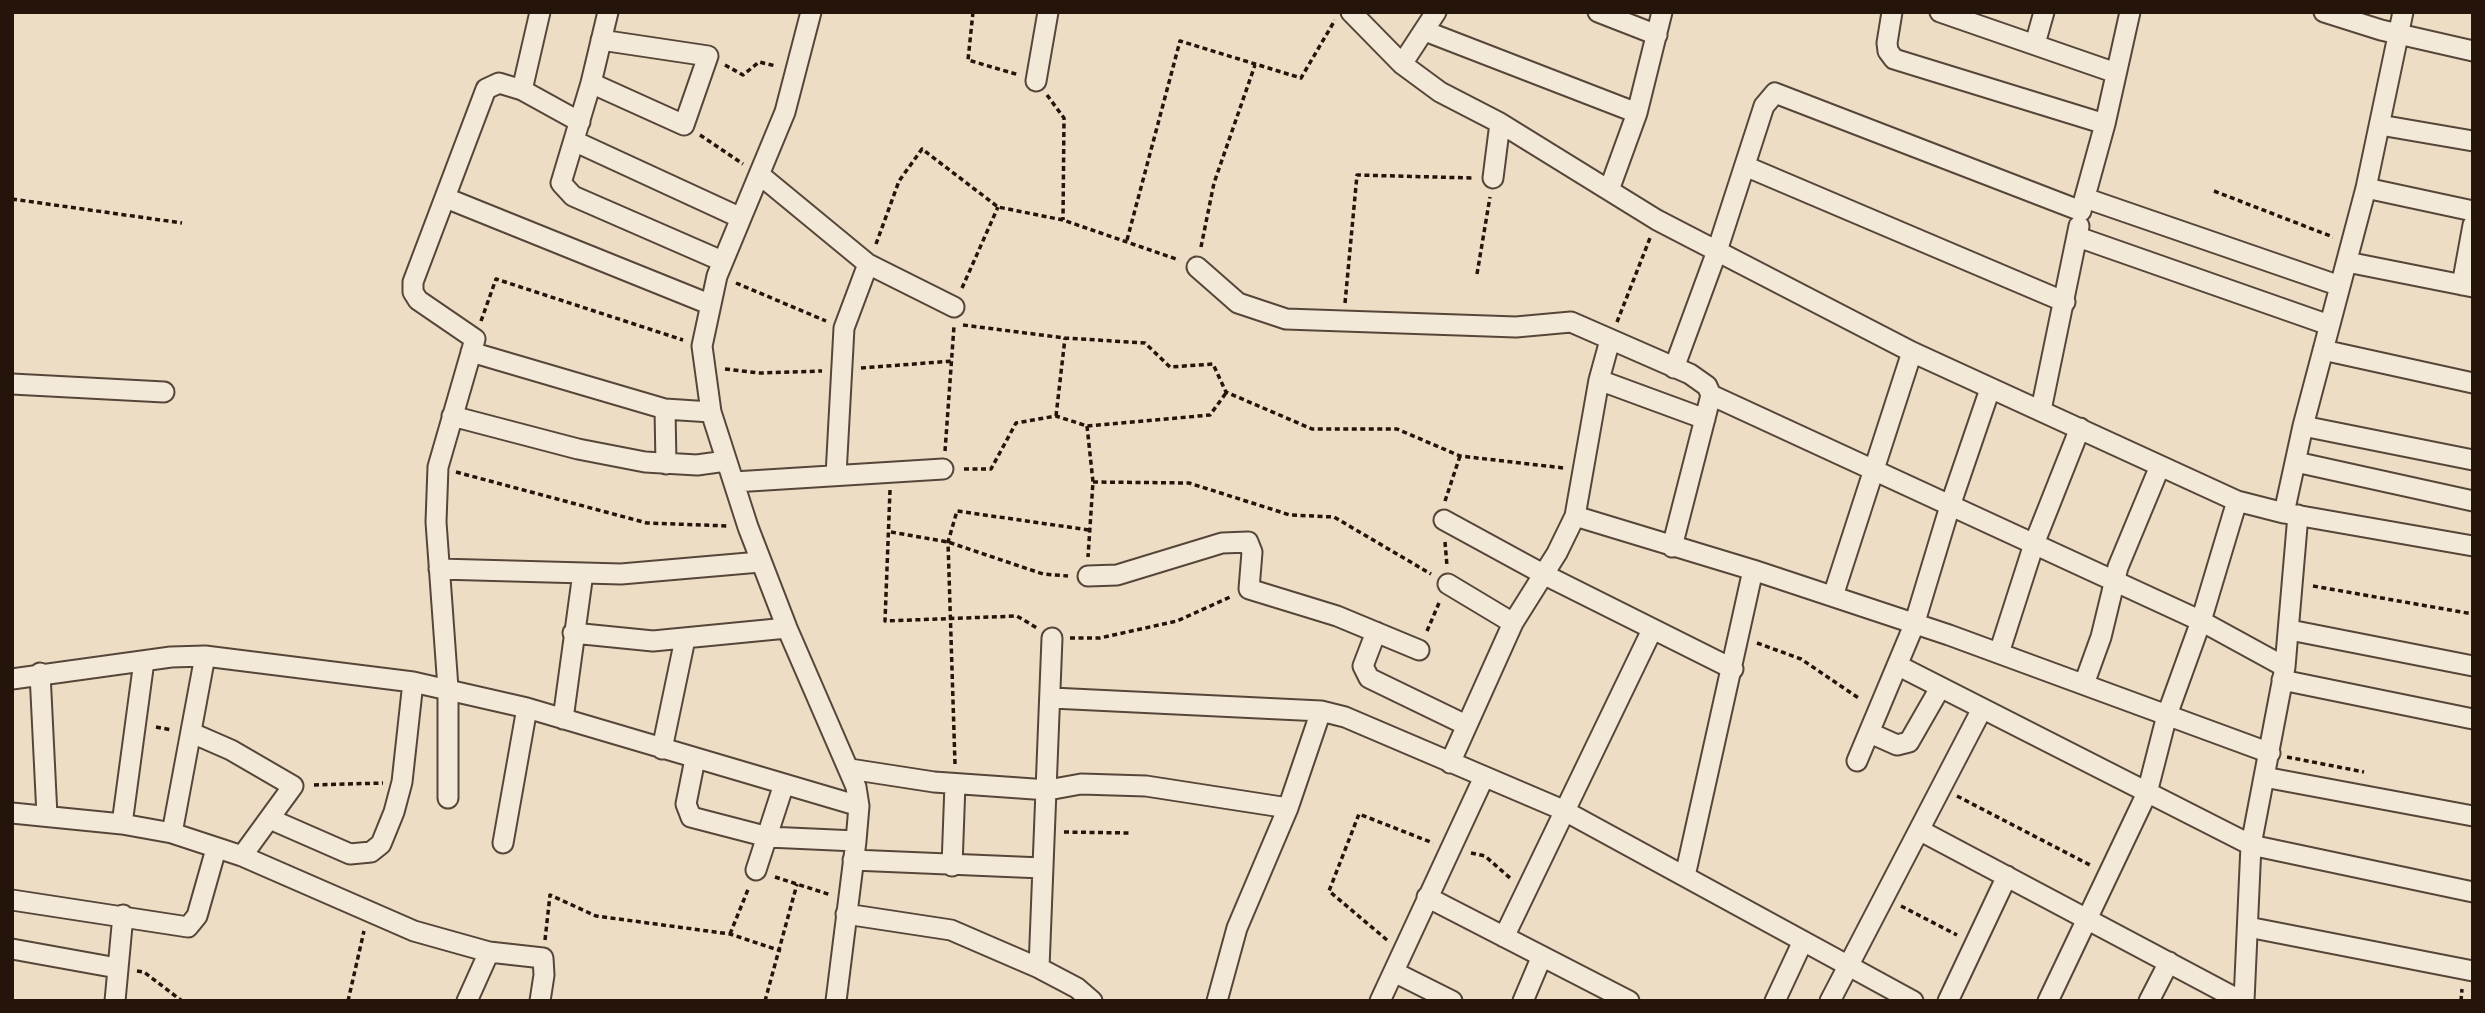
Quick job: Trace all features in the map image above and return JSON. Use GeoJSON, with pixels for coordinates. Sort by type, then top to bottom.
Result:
{"type":"FeatureCollection","features":[{"type":"Feature","properties":{"kind":"street"},"geometry":{"type":"LineString","coordinates":[[522,90],[540,12]]}},
{"type":"Feature","properties":{"kind":"street"},"geometry":{"type":"LineString","coordinates":[[608,12],[577,132],[560,178],[565,190],[720,268]]}},
{"type":"Feature","properties":{"kind":"street"},"geometry":{"type":"LineString","coordinates":[[811,12],[785,112],[720,268],[709,304],[702,346],[711,412],[748,527],[787,628],[850,769],[859,806],[836,1001]]}},
{"type":"Feature","properties":{"kind":"street"},"geometry":{"type":"LineString","coordinates":[[1036,81],[1048,12]]}},
{"type":"Feature","properties":{"kind":"street"},"geometry":{"type":"LineString","coordinates":[[1351,12],[1402,64],[1440,92],[1500,123],[1657,220],[1912,352],[1990,389],[2237,501],[2291,514],[2472,541]]}},
{"type":"Feature","properties":{"kind":"street"},"geometry":{"type":"LineString","coordinates":[[1598,12],[1657,35]]}},
{"type":"Feature","properties":{"kind":"street"},"geometry":{"type":"LineString","coordinates":[[1609,190],[1637,113],[1661,12]]}},
{"type":"Feature","properties":{"kind":"street"},"geometry":{"type":"LineString","coordinates":[[1892,12],[1887,43],[1888,51],[1894,58],[2105,124]]}},
{"type":"Feature","properties":{"kind":"street"},"geometry":{"type":"LineString","coordinates":[[1940,12],[2116,74]]}},
{"type":"Feature","properties":{"kind":"street"},"geometry":{"type":"LineString","coordinates":[[2035,44],[2044,12]]}},
{"type":"Feature","properties":{"kind":"street"},"geometry":{"type":"LineString","coordinates":[[2041,410],[2083,205],[2105,124],[2130,12]]}},
{"type":"Feature","properties":{"kind":"street"},"geometry":{"type":"LineString","coordinates":[[2324,12],[2473,51]]}},
{"type":"Feature","properties":{"kind":"street"},"geometry":{"type":"LineString","coordinates":[[1921,831],[2243,1001],[2251,845],[2270,753],[2290,630],[2294,582],[2291,514],[2296,462],[2329,325],[2367,188],[2403,12]]}},
{"type":"Feature","properties":{"kind":"street"},"geometry":{"type":"LineString","coordinates":[[1402,64],[1431,18],[1637,113]]}},
{"type":"Feature","properties":{"kind":"street"},"geometry":{"type":"LineString","coordinates":[[591,83],[684,125],[708,56],[601,40]]}},
{"type":"Feature","properties":{"kind":"street"},"geometry":{"type":"LineString","coordinates":[[711,412],[665,409],[473,345],[418,300],[413,292],[416,271],[486,89],[499,83],[522,90],[577,132],[741,218]]}},
{"type":"Feature","properties":{"kind":"street"},"geometry":{"type":"LineString","coordinates":[[1674,368],[1717,251],[1767,99],[1775,93],[2083,205],[2340,286]]}},
{"type":"Feature","properties":{"kind":"street"},"geometry":{"type":"LineString","coordinates":[[1493,178],[1500,123]]}},
{"type":"Feature","properties":{"kind":"street"},"geometry":{"type":"LineString","coordinates":[[2380,125],[2473,141]]}},
{"type":"Feature","properties":{"kind":"street"},"geometry":{"type":"LineString","coordinates":[[1745,166],[2065,302]]}},
{"type":"Feature","properties":{"kind":"street"},"geometry":{"type":"LineString","coordinates":[[760,175],[868,264],[954,307]]}},
{"type":"Feature","properties":{"kind":"street"},"geometry":{"type":"LineString","coordinates":[[2367,188],[2473,211]]}},
{"type":"Feature","properties":{"kind":"street"},"geometry":{"type":"LineString","coordinates":[[446,198],[709,304]]}},
{"type":"Feature","properties":{"kind":"street"},"geometry":{"type":"LineString","coordinates":[[2350,253],[2467,286],[2473,225]]}},
{"type":"Feature","properties":{"kind":"street"},"geometry":{"type":"LineString","coordinates":[[2078,237],[2329,325]]}},
{"type":"Feature","properties":{"kind":"street"},"geometry":{"type":"LineString","coordinates":[[836,475],[844,328],[868,264]]}},
{"type":"Feature","properties":{"kind":"street"},"geometry":{"type":"LineString","coordinates":[[1197,267],[1238,303],[1286,320],[1516,327],[1571,322],[1700,380],[1711,395],[2035,544],[2114,584],[2201,621],[2284,673],[2473,719]]}},
{"type":"Feature","properties":{"kind":"street"},"geometry":{"type":"LineString","coordinates":[[1450,763],[1513,623],[1575,516],[1610,340]]}},
{"type":"Feature","properties":{"kind":"street"},"geometry":{"type":"LineString","coordinates":[[448,797],[448,688],[439,569],[438,467],[473,345]]}},
{"type":"Feature","properties":{"kind":"street"},"geometry":{"type":"LineString","coordinates":[[2323,350],[2473,383]]}},
{"type":"Feature","properties":{"kind":"street"},"geometry":{"type":"LineString","coordinates":[[1833,596],[1912,352]]}},
{"type":"Feature","properties":{"kind":"street"},"geometry":{"type":"LineString","coordinates":[[1600,380],[1705,419]]}},
{"type":"Feature","properties":{"kind":"street"},"geometry":{"type":"LineString","coordinates":[[12,384],[164,393]]}},
{"type":"Feature","properties":{"kind":"street"},"geometry":{"type":"LineString","coordinates":[[1857,761],[1914,625],[1950,506],[1990,389]]}},
{"type":"Feature","properties":{"kind":"street"},"geometry":{"type":"LineString","coordinates":[[1672,547],[1711,395]]}},
{"type":"Feature","properties":{"kind":"street"},"geometry":{"type":"LineString","coordinates":[[665,409],[666,464]]}},
{"type":"Feature","properties":{"kind":"street"},"geometry":{"type":"LineString","coordinates":[[452,416],[578,449],[666,464],[697,466],[726,461]]}},
{"type":"Feature","properties":{"kind":"street"},"geometry":{"type":"LineString","coordinates":[[2303,426],[2473,460]]}},
{"type":"Feature","properties":{"kind":"street"},"geometry":{"type":"LineString","coordinates":[[1999,653],[2035,544],[2080,428]]}},
{"type":"Feature","properties":{"kind":"street"},"geometry":{"type":"LineString","coordinates":[[2296,462],[2473,501]]}},
{"type":"Feature","properties":{"kind":"street"},"geometry":{"type":"LineString","coordinates":[[2084,684],[2101,637],[2122,556],[2160,466]]}},
{"type":"Feature","properties":{"kind":"street"},"geometry":{"type":"LineString","coordinates":[[734,482],[890,470],[943,469]]}},
{"type":"Feature","properties":{"kind":"street"},"geometry":{"type":"LineString","coordinates":[[2048,1001],[2147,793],[2167,715],[2201,621],[2237,501]]}},
{"type":"Feature","properties":{"kind":"street"},"geometry":{"type":"LineString","coordinates":[[1575,516],[1833,596],[1999,653],[2270,753]]}},
{"type":"Feature","properties":{"kind":"street"},"geometry":{"type":"LineString","coordinates":[[1444,520],[1543,574],[1732,669]]}},
{"type":"Feature","properties":{"kind":"street"},"geometry":{"type":"LineString","coordinates":[[1088,576],[1135,571],[1222,543],[1241,541],[1252,546],[1249,589],[1337,616],[1419,650]]}},
{"type":"Feature","properties":{"kind":"street"},"geometry":{"type":"LineString","coordinates":[[439,569],[583,573],[657,571],[760,562]]}},
{"type":"Feature","properties":{"kind":"street"},"geometry":{"type":"LineString","coordinates":[[1685,876],[1753,570]]}},
{"type":"Feature","properties":{"kind":"street"},"geometry":{"type":"LineString","coordinates":[[563,719],[583,573]]}},
{"type":"Feature","properties":{"kind":"street"},"geometry":{"type":"LineString","coordinates":[[1448,584],[1513,623]]}},
{"type":"Feature","properties":{"kind":"street"},"geometry":{"type":"LineString","coordinates":[[573,634],[625,640],[685,639],[787,628]]}},
{"type":"Feature","properties":{"kind":"street"},"geometry":{"type":"LineString","coordinates":[[1504,937],[1652,629]]}},
{"type":"Feature","properties":{"kind":"street"},"geometry":{"type":"LineString","coordinates":[[2290,630],[2473,666]]}},
{"type":"Feature","properties":{"kind":"street"},"geometry":{"type":"LineString","coordinates":[[1376,632],[1363,666],[1369,678],[1466,725]]}},
{"type":"Feature","properties":{"kind":"street"},"geometry":{"type":"LineString","coordinates":[[1040,968],[1042,868],[1052,698],[1052,638]]}},
{"type":"Feature","properties":{"kind":"street"},"geometry":{"type":"LineString","coordinates":[[662,749],[685,639]]}},
{"type":"Feature","properties":{"kind":"street"},"geometry":{"type":"LineString","coordinates":[[12,679],[144,660],[205,656],[413,682],[527,708],[859,806]]}},
{"type":"Feature","properties":{"kind":"street"},"geometry":{"type":"LineString","coordinates":[[173,833],[205,656]]}},
{"type":"Feature","properties":{"kind":"street"},"geometry":{"type":"LineString","coordinates":[[122,824],[144,660]]}},
{"type":"Feature","properties":{"kind":"street"},"geometry":{"type":"LineString","coordinates":[[1899,666],[2251,845],[2473,892]]}},
{"type":"Feature","properties":{"kind":"street"},"geometry":{"type":"LineString","coordinates":[[40,673],[47,816]]}},
{"type":"Feature","properties":{"kind":"street"},"geometry":{"type":"LineString","coordinates":[[270,819],[337,851],[359,855],[371,852],[381,844],[388,830],[402,782],[413,682]]}},
{"type":"Feature","properties":{"kind":"street"},"geometry":{"type":"LineString","coordinates":[[1870,733],[1897,745],[1909,742],[1940,688]]}},
{"type":"Feature","properties":{"kind":"street"},"geometry":{"type":"LineString","coordinates":[[1052,698],[1321,711],[1345,717],[1563,810],[1913,1001]]}},
{"type":"Feature","properties":{"kind":"street"},"geometry":{"type":"LineString","coordinates":[[503,843],[527,708]]}},
{"type":"Feature","properties":{"kind":"street"},"geometry":{"type":"LineString","coordinates":[[1830,1001],[1943,789],[1982,709]]}},
{"type":"Feature","properties":{"kind":"street"},"geometry":{"type":"LineString","coordinates":[[1217,1001],[1237,928],[1288,808],[1321,711]]}},
{"type":"Feature","properties":{"kind":"street"},"geometry":{"type":"LineString","coordinates":[[192,733],[231,750],[293,786],[242,856]]}},
{"type":"Feature","properties":{"kind":"street"},"geometry":{"type":"LineString","coordinates":[[695,759],[686,804],[688,814],[697,819],[768,837],[952,866],[1042,868]]}},
{"type":"Feature","properties":{"kind":"street"},"geometry":{"type":"LineString","coordinates":[[850,769],[955,784],[1048,790],[1081,784],[1146,786],[1288,808]]}},
{"type":"Feature","properties":{"kind":"street"},"geometry":{"type":"LineString","coordinates":[[1380,1001],[1484,776]]}},
{"type":"Feature","properties":{"kind":"street"},"geometry":{"type":"LineString","coordinates":[[2264,776],[2473,816]]}},
{"type":"Feature","properties":{"kind":"street"},"geometry":{"type":"LineString","coordinates":[[756,870],[784,784]]}},
{"type":"Feature","properties":{"kind":"street"},"geometry":{"type":"LineString","coordinates":[[952,866],[955,784]]}},
{"type":"Feature","properties":{"kind":"street"},"geometry":{"type":"LineString","coordinates":[[12,813],[122,824],[173,833],[242,856],[414,931],[489,952],[543,958],[544,975],[540,1001]]}},
{"type":"Feature","properties":{"kind":"street"},"geometry":{"type":"LineString","coordinates":[[12,900],[123,915],[180,926],[194,924],[216,849]]}},
{"type":"Feature","properties":{"kind":"street"},"geometry":{"type":"LineString","coordinates":[[1948,1001],[2007,876]]}},
{"type":"Feature","properties":{"kind":"street"},"geometry":{"type":"LineString","coordinates":[[1427,897],[1629,1001]]}},
{"type":"Feature","properties":{"kind":"street"},"geometry":{"type":"LineString","coordinates":[[847,907],[951,930],[1040,968],[1076,988],[1092,1001]]}},
{"type":"Feature","properties":{"kind":"street"},"geometry":{"type":"LineString","coordinates":[[115,1001],[123,915]]}},
{"type":"Feature","properties":{"kind":"street"},"geometry":{"type":"LineString","coordinates":[[2248,927],[2473,971]]}},
{"type":"Feature","properties":{"kind":"street"},"geometry":{"type":"LineString","coordinates":[[1775,1001],[1803,941]]}},
{"type":"Feature","properties":{"kind":"street"},"geometry":{"type":"LineString","coordinates":[[12,949],[117,968]]}},
{"type":"Feature","properties":{"kind":"street"},"geometry":{"type":"LineString","coordinates":[[467,1001],[489,952]]}},
{"type":"Feature","properties":{"kind":"street"},"geometry":{"type":"LineString","coordinates":[[1523,1001],[1542,956]]}},
{"type":"Feature","properties":{"kind":"street"},"geometry":{"type":"LineString","coordinates":[[2149,1001],[2169,962]]}},
{"type":"Feature","properties":{"kind":"street"},"geometry":{"type":"LineString","coordinates":[[1394,972],[1452,1001]]}},
{"type":"Feature","properties":{"kind":"path"},"geometry":{"type":"LineString","coordinates":[[973,12],[968,60],[1036,81],[1064,118],[1063,220]]}},
{"type":"Feature","properties":{"kind":"path"},"geometry":{"type":"LineString","coordinates":[[1127,240],[1180,41],[1301,78],[1339,12]]}},
{"type":"Feature","properties":{"kind":"path"},"geometry":{"type":"LineString","coordinates":[[708,56],[743,75],[759,62],[796,71]]}},
{"type":"Feature","properties":{"kind":"path"},"geometry":{"type":"LineString","coordinates":[[868,264],[899,181],[922,149],[998,207],[1063,220],[1127,240],[1197,267],[1213,183],[1255,65]]}},
{"type":"Feature","properties":{"kind":"path"},"geometry":{"type":"LineString","coordinates":[[684,125],[760,175]]}},
{"type":"Feature","properties":{"kind":"path"},"geometry":{"type":"LineString","coordinates":[[1343,323],[1357,175],[1493,178],[1476,274]]}},
{"type":"Feature","properties":{"kind":"path"},"geometry":{"type":"LineString","coordinates":[[2214,191],[2350,253]]}},
{"type":"Feature","properties":{"kind":"path"},"geometry":{"type":"LineString","coordinates":[[12,199],[182,223]]}},
{"type":"Feature","properties":{"kind":"path"},"geometry":{"type":"LineString","coordinates":[[954,307],[998,207]]}},
{"type":"Feature","properties":{"kind":"path"},"geometry":{"type":"LineString","coordinates":[[1610,340],[1657,220]]}},
{"type":"Feature","properties":{"kind":"path"},"geometry":{"type":"LineString","coordinates":[[720,268],[844,328]]}},
{"type":"Feature","properties":{"kind":"path"},"geometry":{"type":"LineString","coordinates":[[473,345],[496,279],[702,346]]}},
{"type":"Feature","properties":{"kind":"path"},"geometry":{"type":"LineString","coordinates":[[1226,393],[1210,415],[1087,426],[1056,416],[1016,423],[991,469],[943,469],[954,324],[1065,338],[1145,343],[1170,367],[1213,364],[1226,393],[1312,429],[1397,429],[1460,456],[1583,470]]}},
{"type":"Feature","properties":{"kind":"path"},"geometry":{"type":"LineString","coordinates":[[1056,416],[1065,338]]}},
{"type":"Feature","properties":{"kind":"path"},"geometry":{"type":"LineString","coordinates":[[704,369],[760,373],[953,362]]}},
{"type":"Feature","properties":{"kind":"path"},"geometry":{"type":"LineString","coordinates":[[891,532],[948,542],[1043,574],[1088,576],[1093,482],[1087,426]]}},
{"type":"Feature","properties":{"kind":"path"},"geometry":{"type":"LineString","coordinates":[[1419,650],[1448,584],[1444,520],[1441,514],[1460,456]]}},
{"type":"Feature","properties":{"kind":"path"},"geometry":{"type":"LineString","coordinates":[[438,467],[647,523],[748,527]]}},
{"type":"Feature","properties":{"kind":"path"},"geometry":{"type":"LineString","coordinates":[[890,470],[891,532],[885,621],[953,621],[1017,616],[1052,638],[1100,638],[1177,621],[1249,589]]}},
{"type":"Feature","properties":{"kind":"path"},"geometry":{"type":"LineString","coordinates":[[1093,482],[1189,483],[1290,515],[1334,517],[1448,584]]}},
{"type":"Feature","properties":{"kind":"path"},"geometry":{"type":"LineString","coordinates":[[955,784],[953,621],[948,542],[957,511],[1089,530]]}},
{"type":"Feature","properties":{"kind":"path"},"geometry":{"type":"LineString","coordinates":[[2294,582],[2473,614]]}},
{"type":"Feature","properties":{"kind":"path"},"geometry":{"type":"LineString","coordinates":[[1740,637],[1801,659],[1879,712]]}},
{"type":"Feature","properties":{"kind":"path"},"geometry":{"type":"LineString","coordinates":[[136,724],[192,733]]}},
{"type":"Feature","properties":{"kind":"path"},"geometry":{"type":"LineString","coordinates":[[2270,753],[2364,772]]}},
{"type":"Feature","properties":{"kind":"path"},"geometry":{"type":"LineString","coordinates":[[293,786],[402,782]]}},
{"type":"Feature","properties":{"kind":"path"},"geometry":{"type":"LineString","coordinates":[[1943,789],[2110,874]]}},
{"type":"Feature","properties":{"kind":"path"},"geometry":{"type":"LineString","coordinates":[[1402,953],[1329,891],[1359,814],[1451,849],[1485,856],[1525,891]]}},
{"type":"Feature","properties":{"kind":"path"},"geometry":{"type":"LineString","coordinates":[[1045,831],[1130,833]]}},
{"type":"Feature","properties":{"kind":"path"},"geometry":{"type":"LineString","coordinates":[[730,934],[756,870]]}},
{"type":"Feature","properties":{"kind":"path"},"geometry":{"type":"LineString","coordinates":[[765,1001],[781,951],[797,884],[847,907]]}},
{"type":"Feature","properties":{"kind":"path"},"geometry":{"type":"LineString","coordinates":[[543,958],[550,895],[596,916],[730,934],[781,951]]}},
{"type":"Feature","properties":{"kind":"path"},"geometry":{"type":"LineString","coordinates":[[1884,897],[1974,943]]}},
{"type":"Feature","properties":{"kind":"path"},"geometry":{"type":"LineString","coordinates":[[348,1001],[369,911]]}},
{"type":"Feature","properties":{"kind":"path"},"geometry":{"type":"LineString","coordinates":[[117,968],[144,972],[182,1001]]}}]}
